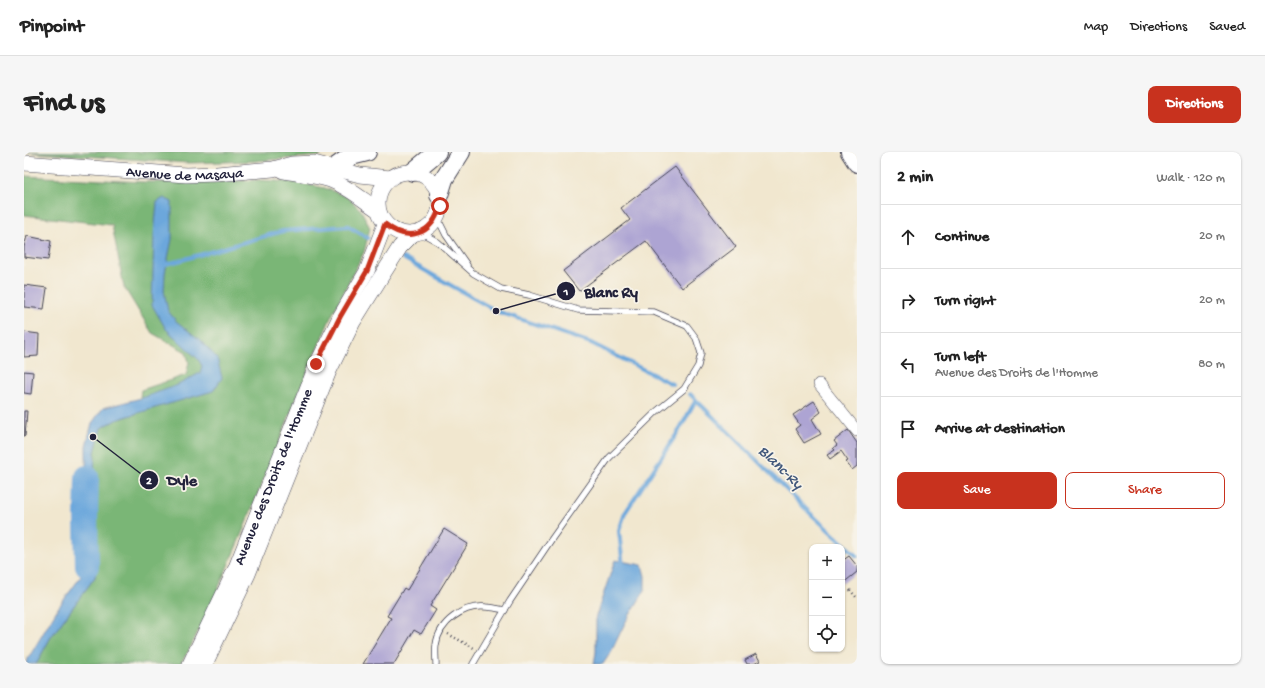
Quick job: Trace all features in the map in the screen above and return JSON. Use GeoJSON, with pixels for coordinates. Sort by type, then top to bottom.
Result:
{"type":"FeatureCollection","features":[{"type":"Feature","properties":{"kind":"highway"},"geometry":{"type":"LineString","coordinates":[[334,168],[351,156],[367,152]]}},
{"type":"Feature","properties":{"kind":"highway"},"geometry":{"type":"LineString","coordinates":[[413,172],[437,152]]}},
{"type":"Feature","properties":{"kind":"highway"},"geometry":{"type":"LineString","coordinates":[[439,195],[444,179],[461,152]]}},
{"type":"Feature","properties":{"kind":"highway"},"geometry":{"type":"LineString","coordinates":[[850,152],[857,163]]}},
{"type":"Feature","properties":{"kind":"main road","name":"Avenue de Masaya"},"geometry":{"type":"LineString","coordinates":[[24,162],[186,175],[273,169],[292,164],[314,163],[360,175],[390,178]]}},
{"type":"Feature","properties":{"kind":"main road","name":"Avenue de Masaya"},"geometry":{"type":"LineString","coordinates":[[273,169],[312,175],[332,181],[349,190],[378,210]]}},
{"type":"Feature","properties":{"kind":"main road"},"geometry":{"type":"LineString","coordinates":[[413,172],[425,176],[434,184],[439,195],[440,206],[437,217],[430,226],[417,233],[402,234],[393,231],[380,218],[377,201],[383,184],[390,178],[401,173],[413,172]]}},
{"type":"Feature","properties":{"kind":"main road","name":"Avenue des Droits de l'Homme"},"geometry":{"type":"LineString","coordinates":[[190,664],[235,570],[316,364],[340,317],[367,271],[385,224]]}},
{"type":"Feature","properties":{"kind":"main road","name":"Avenue des Droits de l'Homme"},"geometry":{"type":"LineString","coordinates":[[205,664],[248,574],[329,370],[354,322],[400,247],[417,233]]}},
{"type":"Feature","properties":{"kind":"street"},"geometry":{"type":"LineString","coordinates":[[819,384],[857,431]]}},
{"type":"Feature","properties":{"kind":"lane"},"geometry":{"type":"LineString","coordinates":[[437,217],[446,235],[473,273]]}},
{"type":"Feature","properties":{"kind":"lane"},"geometry":{"type":"LineString","coordinates":[[417,233],[438,242],[473,273],[501,289],[530,295],[578,310],[654,312],[687,326],[696,338],[701,352],[698,366],[684,389],[657,411],[609,458],[504,610],[473,664]]}},
{"type":"Feature","properties":{"kind":"lane"},"geometry":{"type":"LineString","coordinates":[[436,664],[435,645],[440,630],[453,616],[470,608],[486,607],[504,610]]}},
{"type":"Feature","properties":{"kind":"path"},"geometry":{"type":"LineString","coordinates":[[850,590],[857,598]]}},
{"type":"Feature","properties":{"kind":"path"},"geometry":{"type":"LineString","coordinates":[[440,630],[480,652]]}},
{"type":"Feature","properties":{"kind":"green space"},"geometry":{"type":"Polygon","coordinates":[[[24,152],[325,152],[319,156],[255,161],[189,163],[24,152]]]}},
{"type":"Feature","properties":{"kind":"green space"},"geometry":{"type":"Polygon","coordinates":[[[24,176],[143,182],[213,182],[258,180],[293,182],[325,188],[347,197],[361,210],[370,228],[364,252],[331,317],[308,370],[212,603],[188,652],[180,664],[36,664],[51,637],[95,577],[93,493],[95,452],[101,428],[116,420],[138,413],[141,390],[186,375],[189,362],[186,352],[152,333],[124,287],[112,225],[24,215],[24,176]]]}},
{"type":"Feature","properties":{"kind":"water"},"geometry":{"type":"Polygon","coordinates":[[[164,198],[172,202],[172,239],[165,273],[164,291],[168,311],[176,321],[200,340],[217,358],[222,378],[213,391],[116,420],[101,428],[95,452],[93,493],[98,557],[95,577],[51,637],[36,664],[25,664],[58,608],[82,575],[87,552],[86,446],[92,423],[103,408],[145,397],[178,385],[200,373],[202,366],[198,359],[166,329],[152,305],[154,235],[157,202],[164,198]]]}},
{"type":"Feature","properties":{"kind":"water"},"geometry":{"type":"Polygon","coordinates":[[[615,560],[642,565],[645,576],[645,590],[603,664],[594,664],[596,652],[596,616],[615,560]]]}},
{"type":"Feature","properties":{"kind":"building"},"geometry":{"type":"Polygon","coordinates":[[[675,167],[736,247],[682,288],[646,241],[579,291],[563,271],[630,220],[621,208],[675,167]]]}},
{"type":"Feature","properties":{"kind":"building"},"geometry":{"type":"Polygon","coordinates":[[[27,236],[51,241],[48,260],[24,257],[24,247],[27,236]]]}},
{"type":"Feature","properties":{"kind":"building"},"geometry":{"type":"Polygon","coordinates":[[[24,285],[47,288],[44,309],[24,307],[24,285]]]}},
{"type":"Feature","properties":{"kind":"building"},"geometry":{"type":"Polygon","coordinates":[[[24,332],[39,334],[38,356],[24,357],[24,332]]]}},
{"type":"Feature","properties":{"kind":"building"},"geometry":{"type":"Polygon","coordinates":[[[24,371],[33,372],[31,394],[24,393],[24,371]]]}},
{"type":"Feature","properties":{"kind":"building"},"geometry":{"type":"Polygon","coordinates":[[[814,401],[821,412],[812,419],[821,434],[804,443],[795,429],[800,425],[793,415],[814,401]]]}},
{"type":"Feature","properties":{"kind":"building"},"geometry":{"type":"Polygon","coordinates":[[[24,411],[27,411],[25,436],[24,436],[24,411]]]}},
{"type":"Feature","properties":{"kind":"building"},"geometry":{"type":"Polygon","coordinates":[[[848,430],[857,443],[857,466],[852,470],[841,451],[830,459],[827,455],[835,450],[833,448],[837,445],[834,441],[848,430]]]}},
{"type":"Feature","properties":{"kind":"building"},"geometry":{"type":"Polygon","coordinates":[[[444,529],[468,544],[430,606],[436,610],[421,634],[414,630],[394,664],[363,664],[391,618],[387,616],[404,588],[407,590],[444,529]]]}},
{"type":"Feature","properties":{"kind":"building"},"geometry":{"type":"Polygon","coordinates":[[[849,556],[857,566],[857,572],[845,582],[845,580],[845,559],[849,556]]]}},
{"type":"Feature","properties":{"kind":"building"},"geometry":{"type":"Polygon","coordinates":[[[756,654],[760,661],[754,664],[747,664],[745,660],[756,654]]]}},
{"type":"Feature","properties":{"kind":"waterway"},"geometry":{"type":"LineString","coordinates":[[162,265],[283,231],[348,226],[368,238]]}},
{"type":"Feature","properties":{"kind":"waterway"},"geometry":{"type":"LineString","coordinates":[[403,258],[496,311],[591,343],[672,384]]}},
{"type":"Feature","properties":{"kind":"waterway","name":"Blanc-Ry"},"geometry":{"type":"LineString","coordinates":[[690,394],[810,513],[857,556]]}},
{"type":"Feature","properties":{"kind":"waterway"},"geometry":{"type":"LineString","coordinates":[[623,567],[619,531],[625,513],[678,432],[696,400]]}},
{"type":"Feature","properties":{"kind":"waterway"},"geometry":{"type":"LineString","coordinates":[[87,477],[87,566]]}},
{"type":"Feature","properties":{"kind":"place","name":"Blanc Ry"},"geometry":{"type":"Point","coordinates":[496,311]}},
{"type":"Feature","properties":{"kind":"place","name":"Dyle"},"geometry":{"type":"Point","coordinates":[93,437]}},
{"type":"Feature","properties":{"kind":"route"},"geometry":{"type":"LineString","coordinates":[[316,364],[340,317],[367,271],[385,224],[393,231],[402,234],[413,234],[420,232],[430,226],[437,217],[440,206]]}}]}
